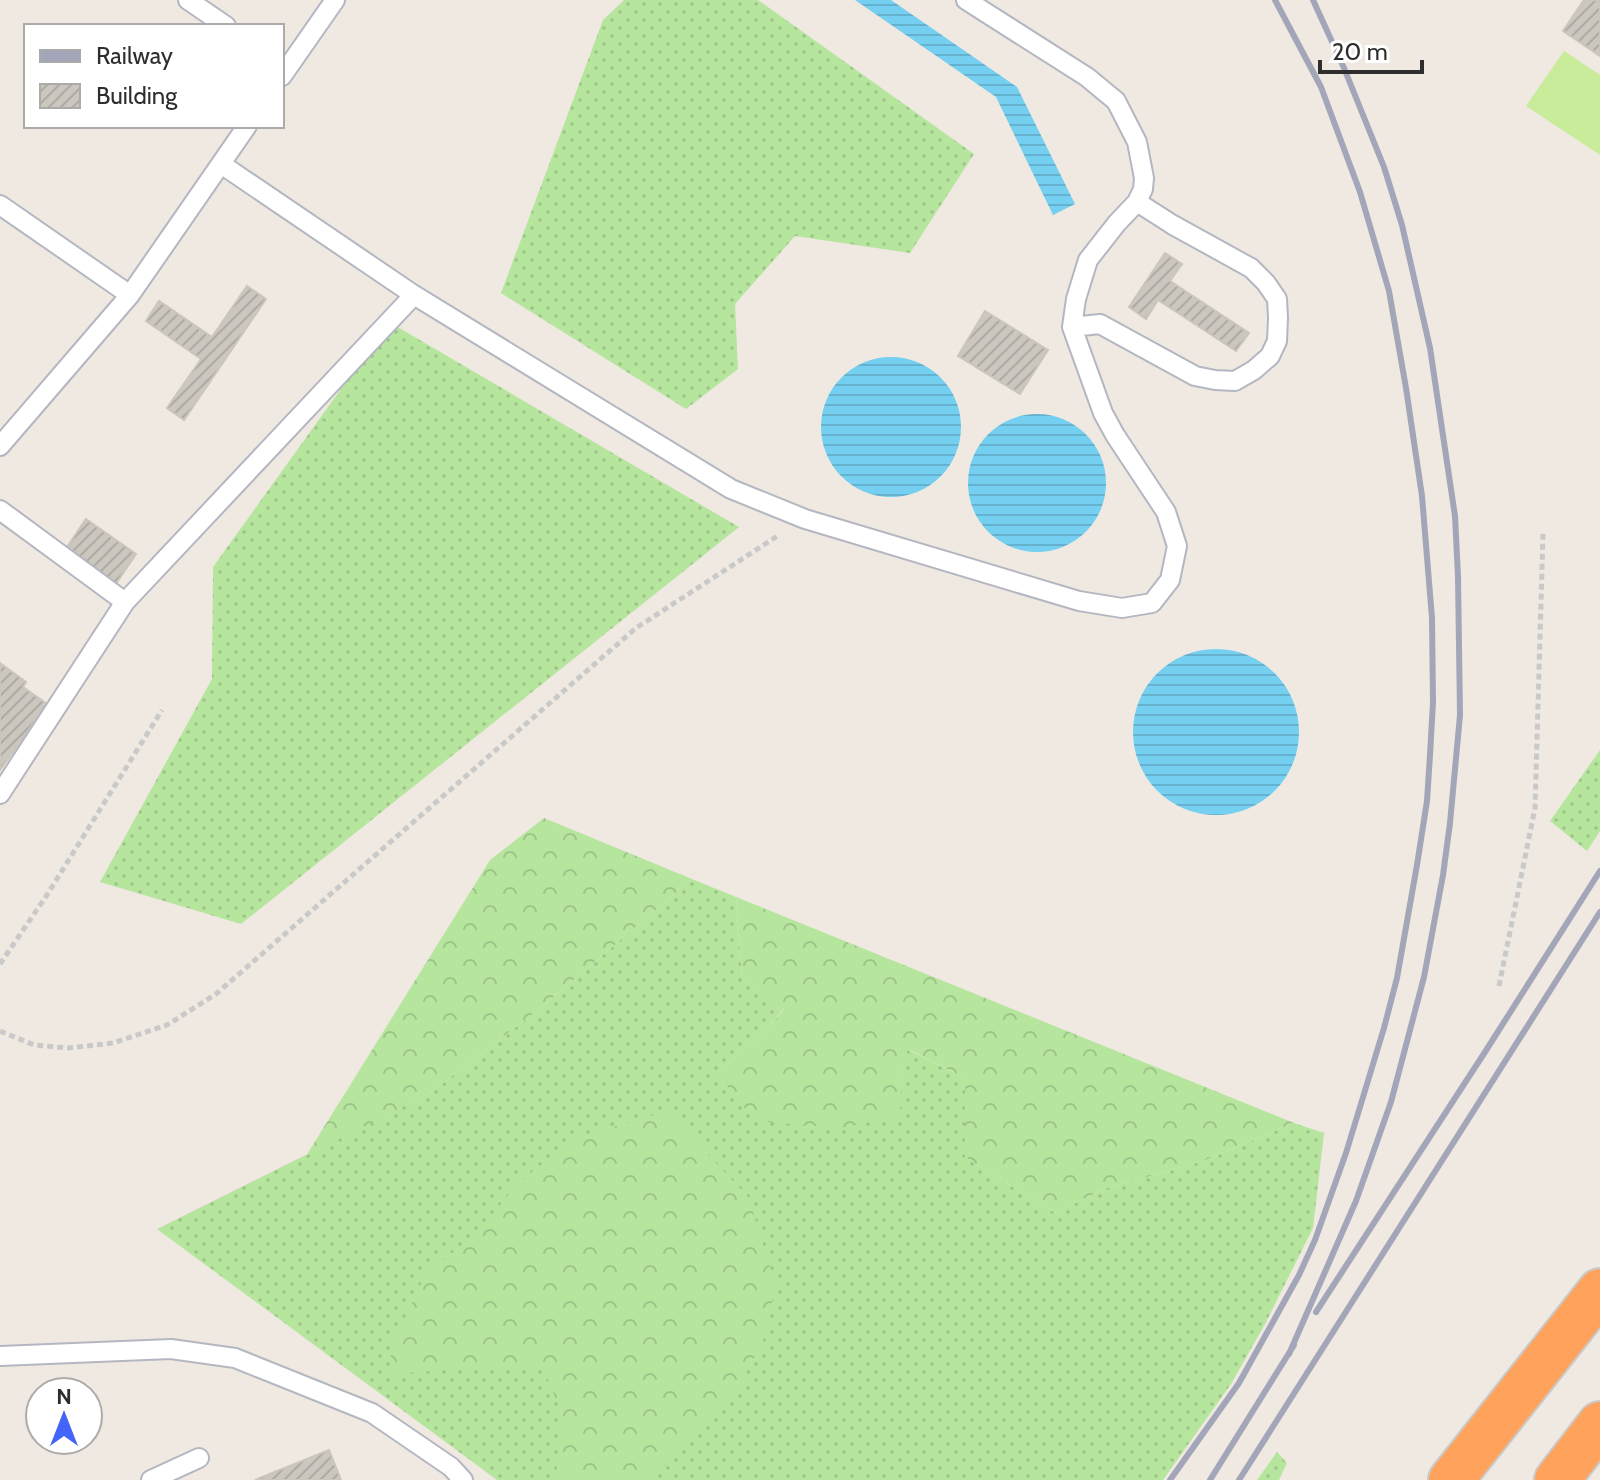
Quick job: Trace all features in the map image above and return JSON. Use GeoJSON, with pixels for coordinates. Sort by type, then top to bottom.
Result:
{"type":"FeatureCollection","features":[{"type":"Feature","properties":{"kind":"highway"},"geometry":{"type":"LineString","coordinates":[[1451,1480],[1600,1291]]}},
{"type":"Feature","properties":{"kind":"highway"},"geometry":{"type":"LineString","coordinates":[[1557,1480],[1600,1424]]}},
{"type":"Feature","properties":{"kind":"lane"},"geometry":{"type":"LineString","coordinates":[[188,0],[223,24]]}},
{"type":"Feature","properties":{"kind":"lane"},"geometry":{"type":"LineString","coordinates":[[284,70],[335,0]]}},
{"type":"Feature","properties":{"kind":"lane"},"geometry":{"type":"LineString","coordinates":[[221,164],[414,295],[731,489],[805,519],[1079,601],[1122,608],[1152,603],[1170,580],[1177,546],[1166,512],[1103,413],[1072,327],[1076,299],[1088,260],[1137,202],[1143,189],[1137,142],[1116,101],[1087,77],[966,0]]}},
{"type":"Feature","properties":{"kind":"lane"},"geometry":{"type":"LineString","coordinates":[[0,446],[130,295],[246,128]]}},
{"type":"Feature","properties":{"kind":"lane"},"geometry":{"type":"LineString","coordinates":[[1072,327],[1100,324],[1195,376],[1215,380],[1235,381],[1270,356],[1277,341],[1277,299],[1266,283],[1251,268],[1137,202]]}},
{"type":"Feature","properties":{"kind":"lane"},"geometry":{"type":"LineString","coordinates":[[0,205],[130,295]]}},
{"type":"Feature","properties":{"kind":"lane"},"geometry":{"type":"LineString","coordinates":[[0,794],[125,602],[414,295]]}},
{"type":"Feature","properties":{"kind":"lane"},"geometry":{"type":"LineString","coordinates":[[0,510],[125,602]]}},
{"type":"Feature","properties":{"kind":"lane"},"geometry":{"type":"LineString","coordinates":[[0,1356],[171,1349],[235,1358],[372,1413],[451,1467],[463,1480]]}},
{"type":"Feature","properties":{"kind":"lane"},"geometry":{"type":"LineString","coordinates":[[151,1480],[199,1458]]}},
{"type":"Feature","properties":{"kind":"path"},"geometry":{"type":"LineString","coordinates":[[0,1031],[34,1045],[69,1048],[113,1043],[167,1025],[204,1002],[636,628],[805,519]]}},
{"type":"Feature","properties":{"kind":"path"},"geometry":{"type":"LineString","coordinates":[[1499,986],[1535,808],[1543,534]]}},
{"type":"Feature","properties":{"kind":"path"},"geometry":{"type":"LineString","coordinates":[[0,964],[61,873],[162,710]]}},
{"type":"Feature","properties":{"kind":"green space"},"geometry":{"type":"Polygon","coordinates":[[[624,0],[758,0],[974,154],[910,253],[795,236],[735,304],[738,369],[686,409],[501,293],[603,20],[624,0]]]}},
{"type":"Feature","properties":{"kind":"green space"},"geometry":{"type":"Polygon","coordinates":[[[1564,51],[1600,75],[1600,155],[1526,106],[1564,51]]]}},
{"type":"Feature","properties":{"kind":"green space"},"geometry":{"type":"Polygon","coordinates":[[[389,322],[739,527],[241,924],[100,882],[212,679],[213,567],[389,322]]]}},
{"type":"Feature","properties":{"kind":"green space"},"geometry":{"type":"Polygon","coordinates":[[[1600,750],[1600,831],[1587,851],[1550,821],[1600,750]]]}},
{"type":"Feature","properties":{"kind":"green space"},"geometry":{"type":"Polygon","coordinates":[[[544,818],[692,879],[538,1010],[430,1093],[306,1156],[490,860],[544,818]]]}},
{"type":"Feature","properties":{"kind":"green space"},"geometry":{"type":"Polygon","coordinates":[[[692,879],[736,897],[742,977],[784,1008],[768,1028],[717,1073],[899,1117],[907,1049],[965,1078],[965,1157],[1055,1213],[1104,1189],[1203,1161],[1294,1123],[1324,1133],[1313,1228],[1231,1384],[1163,1480],[497,1480],[157,1229],[430,1093],[538,1010],[692,879]]]}},
{"type":"Feature","properties":{"kind":"green space"},"geometry":{"type":"Polygon","coordinates":[[[736,897],[1294,1123],[1203,1161],[1104,1189],[1055,1213],[965,1157],[965,1078],[908,1049],[902,1071],[900,1117],[839,1128],[755,1121],[717,1073],[768,1028],[784,1009],[742,977],[736,897]]]}},
{"type":"Feature","properties":{"kind":"green space"},"geometry":{"type":"Polygon","coordinates":[[[667,1111],[749,1198],[776,1287],[763,1341],[737,1390],[685,1440],[657,1476],[659,1480],[554,1480],[563,1439],[562,1414],[544,1370],[490,1367],[389,1374],[392,1345],[427,1271],[474,1237],[517,1184],[573,1139],[667,1111]]]}},
{"type":"Feature","properties":{"kind":"green space"},"geometry":{"type":"Polygon","coordinates":[[[1277,1452],[1287,1463],[1279,1480],[1257,1480],[1277,1452]]]}},
{"type":"Feature","properties":{"kind":"water"},"geometry":{"type":"Polygon","coordinates":[[[855,0],[891,0],[1017,87],[1075,204],[1053,215],[996,97],[855,0]]]}},
{"type":"Feature","properties":{"kind":"water"},"geometry":{"type":"Polygon","coordinates":[[[891,357],[918,362],[940,378],[956,400],[961,427],[956,454],[940,476],[918,492],[891,497],[864,492],[842,476],[826,454],[821,427],[826,400],[842,378],[864,362],[891,357]]]}},
{"type":"Feature","properties":{"kind":"water"},"geometry":{"type":"Polygon","coordinates":[[[1037,414],[1063,419],[1086,434],[1101,457],[1106,483],[1101,509],[1086,532],[1063,547],[1037,552],[1011,547],[988,532],[973,509],[968,483],[973,457],[988,434],[1011,419],[1037,414]]]}},
{"type":"Feature","properties":{"kind":"water"},"geometry":{"type":"Polygon","coordinates":[[[1216,649],[1248,656],[1274,674],[1292,700],[1299,732],[1292,764],[1274,790],[1248,808],[1216,815],[1184,808],[1158,790],[1140,764],[1133,732],[1140,700],[1158,674],[1184,656],[1216,649]]]}},
{"type":"Feature","properties":{"kind":"building"},"geometry":{"type":"Polygon","coordinates":[[[1584,0],[1600,0],[1600,56],[1563,31],[1584,0]]]}},
{"type":"Feature","properties":{"kind":"building"},"geometry":{"type":"Polygon","coordinates":[[[1165,253],[1182,264],[1170,281],[1249,333],[1236,351],[1158,300],[1146,319],[1129,307],[1165,253]]]}},
{"type":"Feature","properties":{"kind":"building"},"geometry":{"type":"Polygon","coordinates":[[[247,286],[266,299],[184,420],[167,408],[201,359],[146,321],[159,301],[212,337],[247,286]]]}},
{"type":"Feature","properties":{"kind":"building"},"geometry":{"type":"Polygon","coordinates":[[[985,311],[1048,350],[1020,394],[958,356],[985,311]]]}},
{"type":"Feature","properties":{"kind":"building"},"geometry":{"type":"Polygon","coordinates":[[[86,519],[136,554],[113,588],[63,553],[86,519]]]}},
{"type":"Feature","properties":{"kind":"building"},"geometry":{"type":"Polygon","coordinates":[[[0,663],[26,682],[23,687],[47,704],[0,770],[0,663]]]}},
{"type":"Feature","properties":{"kind":"building"},"geometry":{"type":"Polygon","coordinates":[[[329,1450],[341,1480],[255,1480],[329,1450]]]}},
{"type":"Feature","properties":{"kind":"railway"},"geometry":{"type":"LineString","coordinates":[[1170,1480],[1239,1383],[1315,1240],[1346,1153],[1397,978],[1427,801],[1433,702],[1432,618],[1422,496],[1389,291],[1360,192],[1321,87],[1275,0]]}},
{"type":"Feature","properties":{"kind":"railway"},"geometry":{"type":"LineString","coordinates":[[1289,1354],[1356,1201],[1391,1102],[1424,977],[1443,875],[1460,715],[1455,516],[1430,348],[1402,225],[1384,167],[1313,0]]}},
{"type":"Feature","properties":{"kind":"railway"},"geometry":{"type":"LineString","coordinates":[[1316,1312],[1600,871]]}},
{"type":"Feature","properties":{"kind":"railway"},"geometry":{"type":"LineString","coordinates":[[1239,1480],[1600,912]]}},
{"type":"Feature","properties":{"kind":"railway"},"geometry":{"type":"LineString","coordinates":[[1210,1480],[1294,1345]]}}]}
